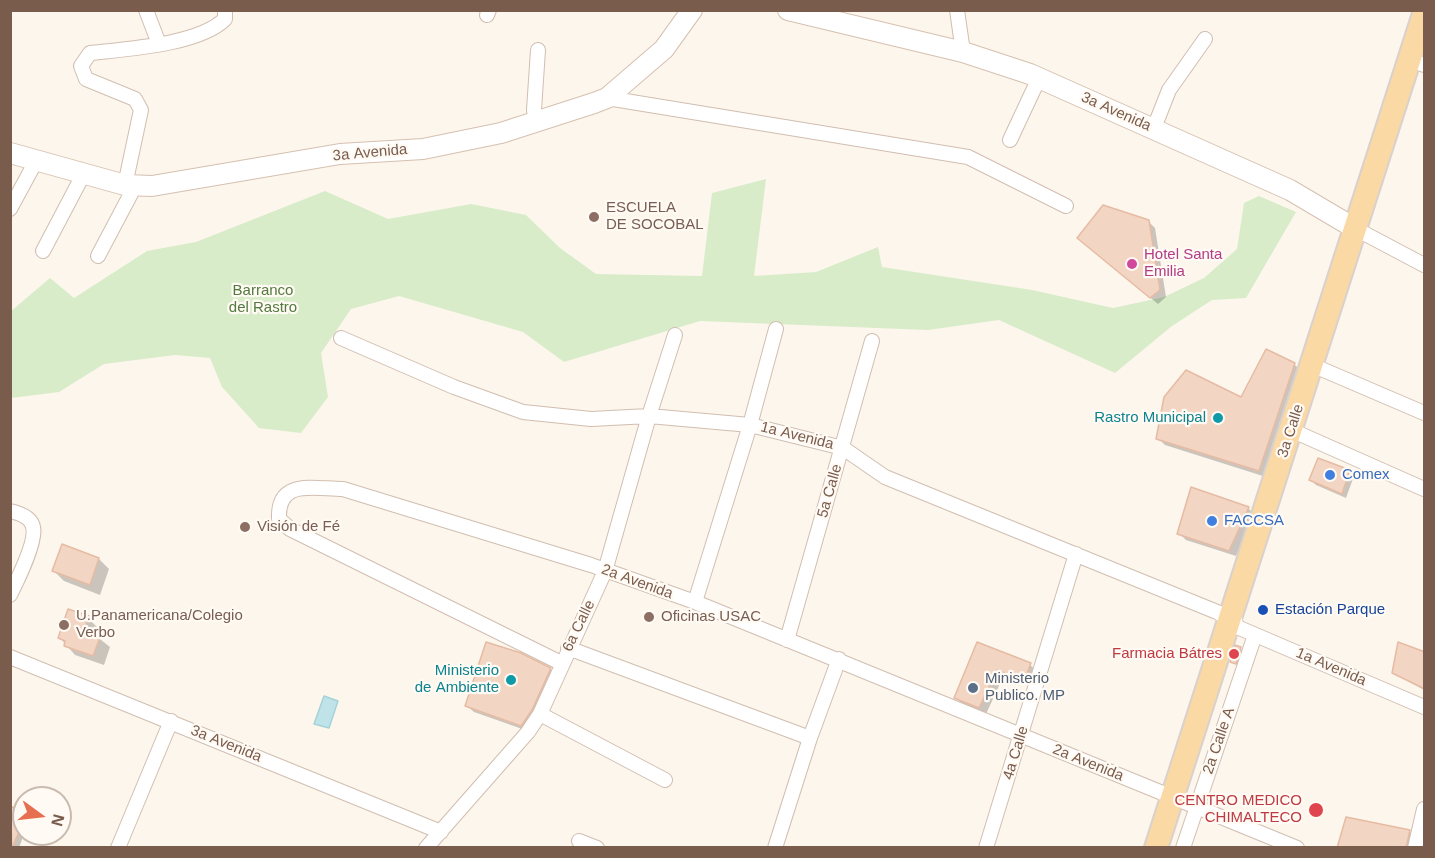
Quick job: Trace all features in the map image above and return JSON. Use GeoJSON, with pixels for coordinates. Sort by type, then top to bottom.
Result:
{"type":"FeatureCollection","features":[{"type":"Feature","properties":{"kind":"main road","name":"3a Avenida"},"geometry":{"type":"LineString","coordinates":[[10,153],[83,175],[130,186],[152,186],[340,154],[423,149],[501,133],[607,99],[664,49],[692,10]]}},
{"type":"Feature","properties":{"kind":"main road","name":"3a Avenida"},"geometry":{"type":"LineString","coordinates":[[788,10],[845,18],[963,52],[1039,78],[1290,190],[1356,229]]}},
{"type":"Feature","properties":{"kind":"main road","name":"3a Calle"},"geometry":{"type":"LineString","coordinates":[[1156,848],[1231,623],[1356,229],[1417,63],[1425,14]]}},
{"type":"Feature","properties":{"kind":"street"},"geometry":{"type":"LineString","coordinates":[[146,10],[159,44]]}},
{"type":"Feature","properties":{"kind":"street"},"geometry":{"type":"LineString","coordinates":[[98,256],[130,186],[141,110],[140,104],[135,99],[86,79],[81,66],[90,53],[159,44],[218,26],[225,20],[225,10]]}},
{"type":"Feature","properties":{"kind":"street"},"geometry":{"type":"LineString","coordinates":[[957,10],[963,52]]}},
{"type":"Feature","properties":{"kind":"street"},"geometry":{"type":"LineString","coordinates":[[1154,128],[1169,90],[1205,39]]}},
{"type":"Feature","properties":{"kind":"street"},"geometry":{"type":"LineString","coordinates":[[536,122],[534,110],[538,50]]}},
{"type":"Feature","properties":{"kind":"street"},"geometry":{"type":"LineString","coordinates":[[1010,140],[1039,78]]}},
{"type":"Feature","properties":{"kind":"street"},"geometry":{"type":"LineString","coordinates":[[607,99],[968,157],[1066,206]]}},
{"type":"Feature","properties":{"kind":"street"},"geometry":{"type":"LineString","coordinates":[[10,209],[36,161]]}},
{"type":"Feature","properties":{"kind":"street"},"geometry":{"type":"LineString","coordinates":[[43,251],[83,175]]}},
{"type":"Feature","properties":{"kind":"street","name":"3a Avenida"},"geometry":{"type":"LineString","coordinates":[[1356,229],[1425,265]]}},
{"type":"Feature","properties":{"kind":"street"},"geometry":{"type":"LineString","coordinates":[[695,602],[750,425],[776,328]]}},
{"type":"Feature","properties":{"kind":"street","name":"6a Calle"},"geometry":{"type":"LineString","coordinates":[[426,848],[528,732],[540,714],[561,663],[606,571],[649,416],[675,335]]}},
{"type":"Feature","properties":{"kind":"street","name":"1a Avenida"},"geometry":{"type":"LineString","coordinates":[[341,338],[454,387],[523,412],[591,419],[649,416],[750,425],[843,448],[885,477],[1217,612],[1231,623],[1255,635],[1425,707]]}},
{"type":"Feature","properties":{"kind":"street","name":"5a Calle"},"geometry":{"type":"LineString","coordinates":[[787,640],[872,341]]}},
{"type":"Feature","properties":{"kind":"street"},"geometry":{"type":"LineString","coordinates":[[1312,365],[1424,412]]}},
{"type":"Feature","properties":{"kind":"street"},"geometry":{"type":"LineString","coordinates":[[1291,430],[1425,489]]}},
{"type":"Feature","properties":{"kind":"street","name":"2a Avenida"},"geometry":{"type":"LineString","coordinates":[[561,663],[290,529],[279,519],[281,499],[284,494],[300,488],[343,489],[606,571],[695,602],[839,659],[1297,848]]}},
{"type":"Feature","properties":{"kind":"street"},"geometry":{"type":"LineString","coordinates":[[10,511],[28,518],[33,526],[33,537],[10,595]]}},
{"type":"Feature","properties":{"kind":"street","name":"4a Calle"},"geometry":{"type":"LineString","coordinates":[[986,848],[1076,554]]}},
{"type":"Feature","properties":{"kind":"street","name":"2a Calle A"},"geometry":{"type":"LineString","coordinates":[[1183,848],[1255,635]]}},
{"type":"Feature","properties":{"kind":"street"},"geometry":{"type":"LineString","coordinates":[[568,648],[810,738]]}},
{"type":"Feature","properties":{"kind":"street","name":"3a Avenida"},"geometry":{"type":"LineString","coordinates":[[10,657],[441,832]]}},
{"type":"Feature","properties":{"kind":"street"},"geometry":{"type":"LineString","coordinates":[[775,848],[810,738],[839,659]]}},
{"type":"Feature","properties":{"kind":"street"},"geometry":{"type":"LineString","coordinates":[[540,714],[665,780]]}},
{"type":"Feature","properties":{"kind":"street"},"geometry":{"type":"LineString","coordinates":[[118,848],[171,721]]}},
{"type":"Feature","properties":{"kind":"street"},"geometry":{"type":"LineString","coordinates":[[1415,848],[1425,809]]}},
{"type":"Feature","properties":{"kind":"street"},"geometry":{"type":"LineString","coordinates":[[579,841],[597,848]]}},
{"type":"Feature","properties":{"kind":"green space","name":"Barranco del Rastro"},"geometry":{"type":"Polygon","coordinates":[[[766,179],[754,276],[816,272],[878,247],[882,267],[1032,290],[1113,308],[1164,297],[1204,278],[1237,249],[1244,203],[1259,196],[1296,212],[1246,298],[1212,300],[1172,326],[1115,373],[999,320],[928,330],[700,321],[564,362],[523,332],[399,296],[351,309],[321,353],[328,397],[301,433],[259,428],[222,387],[210,358],[175,355],[104,364],[59,392],[11,398],[10,312],[50,278],[74,298],[147,251],[196,242],[325,191],[388,219],[471,204],[526,215],[560,248],[596,274],[702,276],[712,193],[766,179]]]}},
{"type":"Feature","properties":{"kind":"water"},"geometry":{"type":"Polygon","coordinates":[[[324,696],[338,701],[329,728],[314,724],[324,696]]]}},
{"type":"Feature","properties":{"kind":"building","name":"Hotel Santa Emilia"},"geometry":{"type":"Polygon","coordinates":[[[1103,205],[1149,220],[1160,290],[1150,298],[1077,238],[1103,205]]]}},
{"type":"Feature","properties":{"kind":"building","name":"Rastro Municipal"},"geometry":{"type":"Polygon","coordinates":[[[1266,349],[1295,363],[1259,471],[1156,439],[1164,397],[1186,370],[1241,397],[1266,349]]]}},
{"type":"Feature","properties":{"kind":"building","name":"Comex"},"geometry":{"type":"Polygon","coordinates":[[[1318,458],[1350,470],[1342,494],[1309,480],[1318,458]]]}},
{"type":"Feature","properties":{"kind":"building","name":"FACCSA"},"geometry":{"type":"Polygon","coordinates":[[[1191,487],[1249,507],[1229,551],[1177,534],[1191,487]]]}},
{"type":"Feature","properties":{"kind":"building"},"geometry":{"type":"Polygon","coordinates":[[[62,544],[99,558],[90,585],[52,571],[62,544]]]}},
{"type":"Feature","properties":{"kind":"building"},"geometry":{"type":"Polygon","coordinates":[[[68,609],[89,616],[84,630],[101,635],[93,656],[64,646],[65,641],[58,638],[68,609]]]}},
{"type":"Feature","properties":{"kind":"building","name":"Ministerio de Ambiente"},"geometry":{"type":"Polygon","coordinates":[[[486,642],[521,653],[551,668],[532,710],[521,726],[465,706],[486,642]]]}},
{"type":"Feature","properties":{"kind":"building"},"geometry":{"type":"Polygon","coordinates":[[[977,642],[1031,663],[1024,681],[997,670],[979,708],[954,698],[977,642]]]}},
{"type":"Feature","properties":{"kind":"building"},"geometry":{"type":"Polygon","coordinates":[[[1398,642],[1425,652],[1425,689],[1392,673],[1398,642]]]}},
{"type":"Feature","properties":{"kind":"building"},"geometry":{"type":"Polygon","coordinates":[[[1235,645],[1241,647],[1236,664],[1230,662],[1235,645]]]}},
{"type":"Feature","properties":{"kind":"building"},"geometry":{"type":"Polygon","coordinates":[[[10,806],[12,807],[12,848],[10,806]]]}},
{"type":"Feature","properties":{"kind":"building"},"geometry":{"type":"Polygon","coordinates":[[[1346,817],[1410,830],[1406,848],[1337,848],[1346,817]]]}},
{"type":"Feature","properties":{"kind":"place","name":"ESCUELA DE SOCOBAL"},"geometry":{"type":"Point","coordinates":[594,217]}},
{"type":"Feature","properties":{"kind":"place","name":"Hotel Santa Emilia"},"geometry":{"type":"Point","coordinates":[1132,264]}},
{"type":"Feature","properties":{"kind":"place","name":"Rastro Municipal"},"geometry":{"type":"Point","coordinates":[1218,418]}},
{"type":"Feature","properties":{"kind":"place","name":"Comex"},"geometry":{"type":"Point","coordinates":[1330,475]}},
{"type":"Feature","properties":{"kind":"place","name":"FACCSA"},"geometry":{"type":"Point","coordinates":[1212,521]}},
{"type":"Feature","properties":{"kind":"place","name":"Visión de Fé"},"geometry":{"type":"Point","coordinates":[245,527]}},
{"type":"Feature","properties":{"kind":"place","name":"Estación Parque"},"geometry":{"type":"Point","coordinates":[1263,610]}},
{"type":"Feature","properties":{"kind":"place","name":"Oficinas USAC"},"geometry":{"type":"Point","coordinates":[649,617]}},
{"type":"Feature","properties":{"kind":"place","name":"U.Panamericana/Colegio Verbo"},"geometry":{"type":"Point","coordinates":[64,625]}},
{"type":"Feature","properties":{"kind":"place","name":"Farmacia Bátres"},"geometry":{"type":"Point","coordinates":[1234,654]}},
{"type":"Feature","properties":{"kind":"place","name":"Ministerio de Ambiente"},"geometry":{"type":"Point","coordinates":[511,680]}},
{"type":"Feature","properties":{"kind":"place","name":"Ministerio Publico. MP"},"geometry":{"type":"Point","coordinates":[973,688]}},
{"type":"Feature","properties":{"kind":"place","name":"CENTRO MEDICO CHIMALTECO"},"geometry":{"type":"Point","coordinates":[1316,810]}}]}
